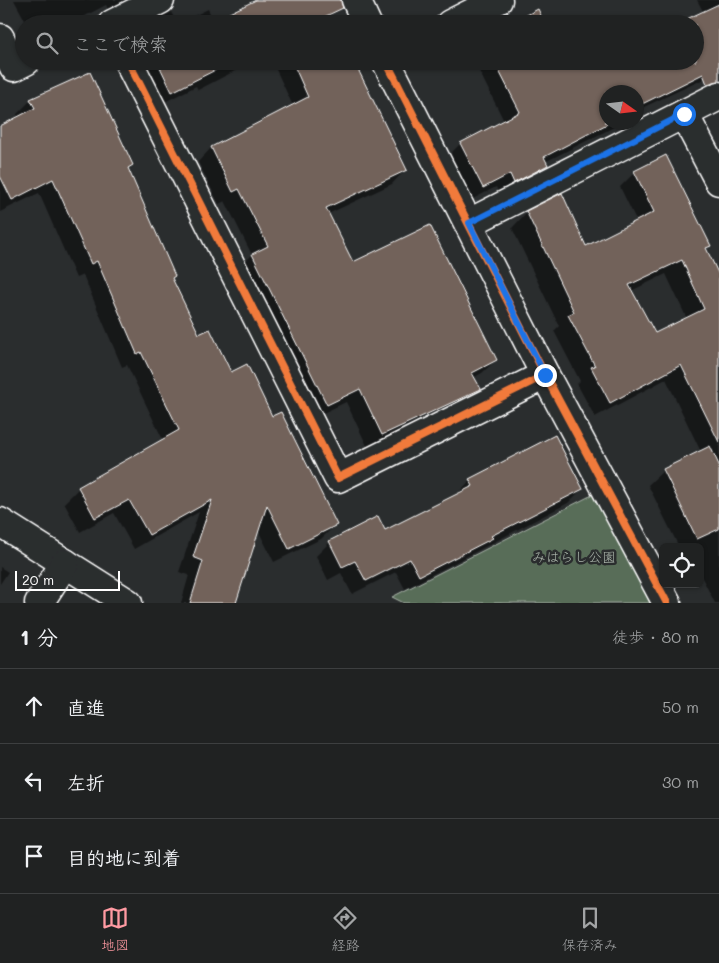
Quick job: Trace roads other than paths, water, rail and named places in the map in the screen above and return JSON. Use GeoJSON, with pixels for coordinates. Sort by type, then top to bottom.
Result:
{"type":"FeatureCollection","features":[{"type":"Feature","properties":{"kind":"street"},"geometry":{"type":"LineString","coordinates":[[130,15],[160,0]]}},
{"type":"Feature","properties":{"kind":"street"},"geometry":{"type":"LineString","coordinates":[[356,0],[363,15]]}},
{"type":"Feature","properties":{"kind":"street"},"geometry":{"type":"LineString","coordinates":[[468,15],[498,0]]}},
{"type":"Feature","properties":{"kind":"street"},"geometry":{"type":"LineString","coordinates":[[0,38],[15,66]]}},
{"type":"Feature","properties":{"kind":"street"},"geometry":{"type":"LineString","coordinates":[[133,70],[338,478],[545,375]]}},
{"type":"Feature","properties":{"kind":"street"},"geometry":{"type":"LineString","coordinates":[[391,70],[545,375],[667,603]]}},
{"type":"Feature","properties":{"kind":"street"},"geometry":{"type":"LineString","coordinates":[[469,223],[719,96]]}},
{"type":"Feature","properties":{"kind":"street"},"geometry":{"type":"LineString","coordinates":[[684,114],[719,181]]}},
{"type":"Feature","properties":{"kind":"street"},"geometry":{"type":"LineString","coordinates":[[0,522],[128,603]]}},
{"type":"Feature","properties":{"kind":"street"},"geometry":{"type":"LineString","coordinates":[[40,603],[65,563]]}},
{"type":"Feature","properties":{"kind":"park label","name":"みはらし公園"},"geometry":{"type":"Point","coordinates":[574,556]}}]}
